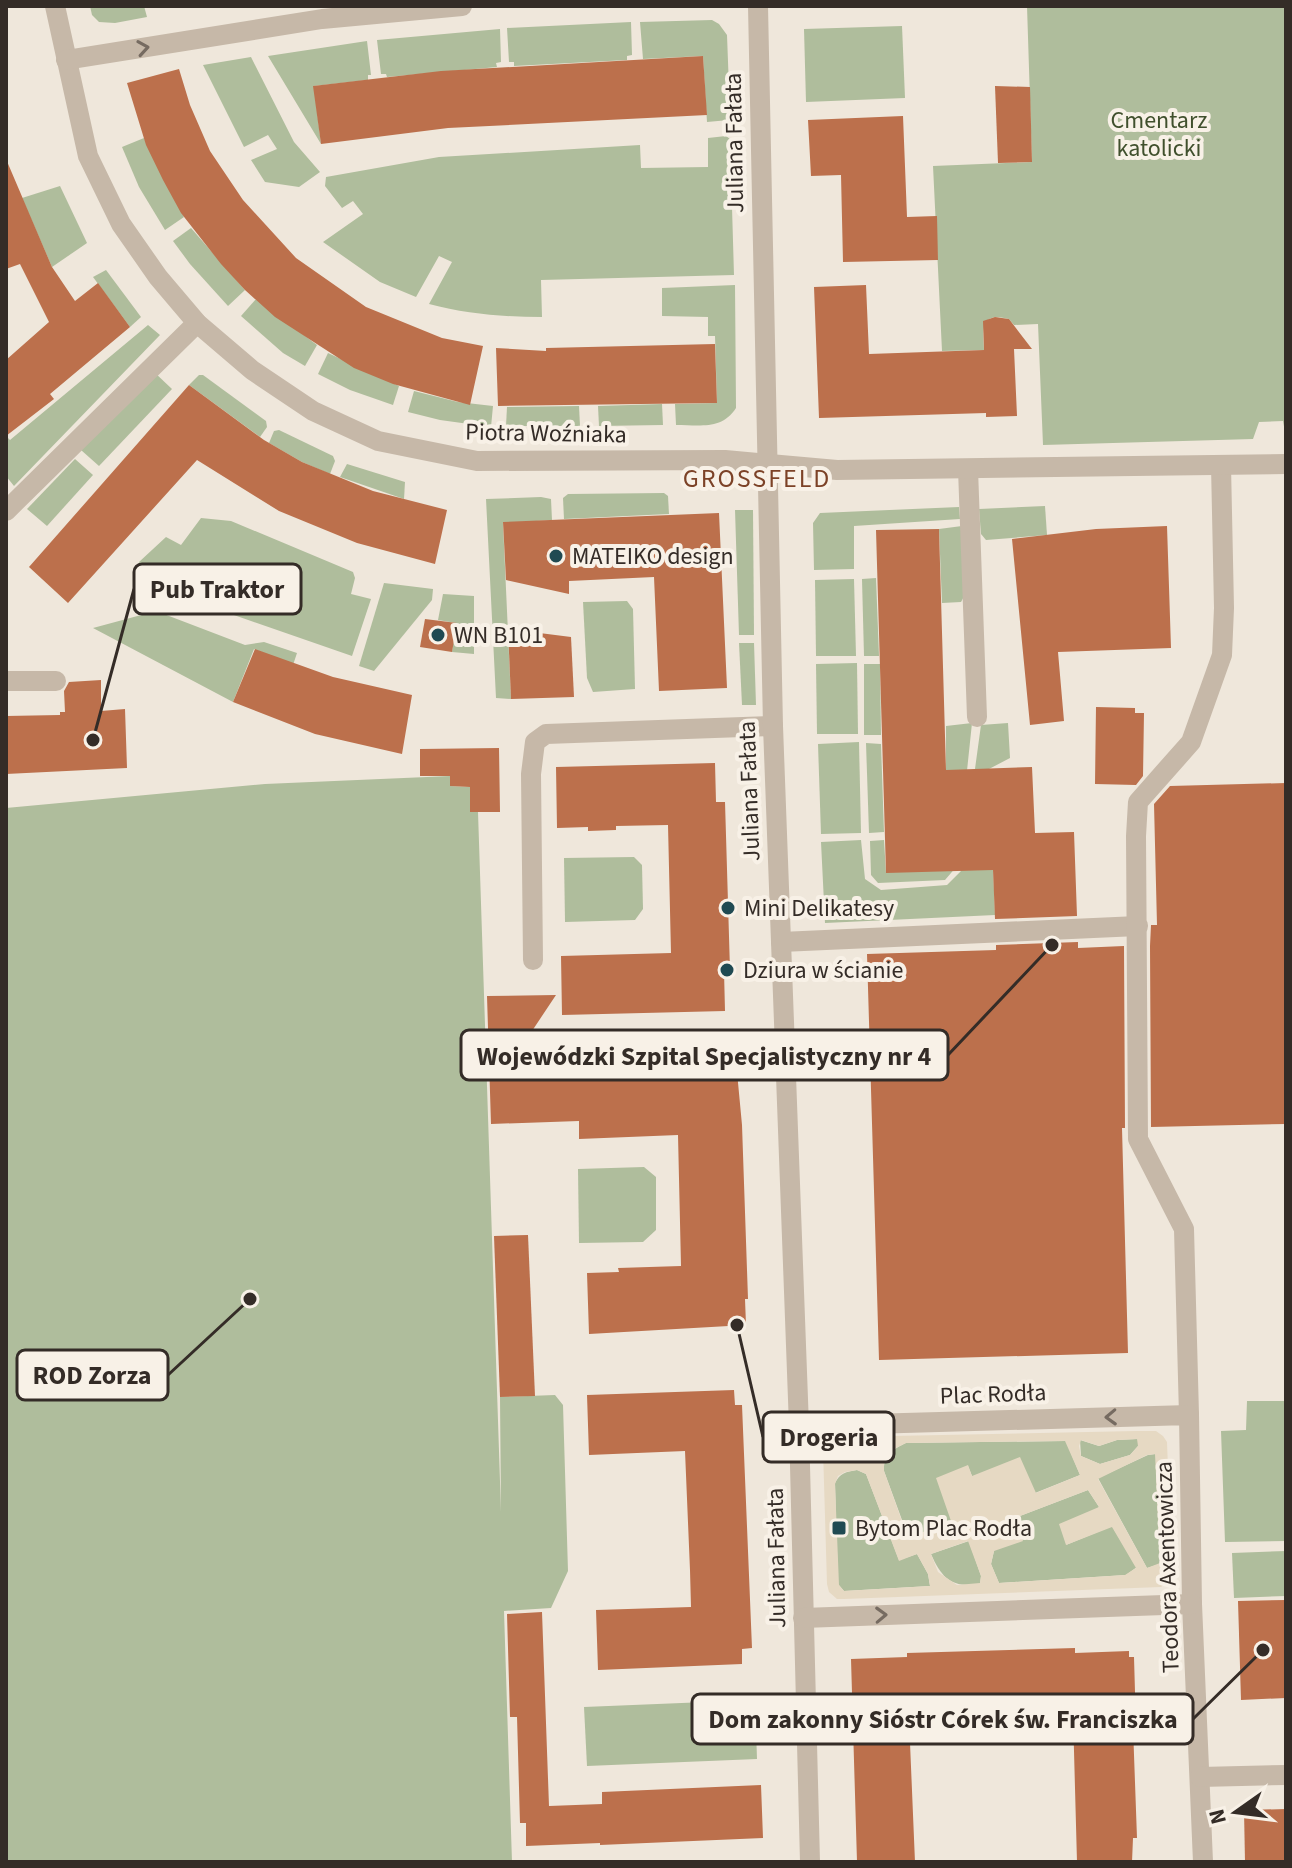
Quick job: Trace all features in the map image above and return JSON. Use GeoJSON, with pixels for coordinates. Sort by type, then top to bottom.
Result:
{"type":"FeatureCollection","features":[{"type":"Feature","properties":{"kind":"street","name":"Piotra Woźniaka"},"geometry":{"type":"LineString","coordinates":[[55,6],[81,134],[98,179],[121,224],[158,277],[197,323],[252,370],[313,411],[378,441],[477,461],[725,460],[837,470],[1286,464]]}},
{"type":"Feature","properties":{"kind":"street"},"geometry":{"type":"LineString","coordinates":[[66,60],[322,19],[462,6]]}},
{"type":"Feature","properties":{"kind":"street","name":"Juliana Fałata"},"geometry":{"type":"LineString","coordinates":[[758,6],[773,726],[799,1426],[810,1862]]}},
{"type":"Feature","properties":{"kind":"street"},"geometry":{"type":"LineString","coordinates":[[6,511],[197,323]]}},
{"type":"Feature","properties":{"kind":"street","name":"Teodora Axentowicza"},"geometry":{"type":"LineString","coordinates":[[1203,1862],[1192,1604],[1184,1229],[1138,1139],[1136,836],[1138,802],[1191,742],[1222,655],[1221,465]]}},
{"type":"Feature","properties":{"kind":"street"},"geometry":{"type":"LineString","coordinates":[[968,469],[977,717]]}},
{"type":"Feature","properties":{"kind":"street"},"geometry":{"type":"LineString","coordinates":[[6,681],[56,681]]}},
{"type":"Feature","properties":{"kind":"street"},"geometry":{"type":"LineString","coordinates":[[533,960],[531,774],[535,742],[546,734],[773,726]]}},
{"type":"Feature","properties":{"kind":"street"},"geometry":{"type":"LineString","coordinates":[[781,942],[1138,926]]}},
{"type":"Feature","properties":{"kind":"street","name":"Plac Rodła"},"geometry":{"type":"LineString","coordinates":[[799,1426],[1189,1415]]}},
{"type":"Feature","properties":{"kind":"street"},"geometry":{"type":"LineString","coordinates":[[803,1618],[1192,1604]]}},
{"type":"Feature","properties":{"kind":"street"},"geometry":{"type":"LineString","coordinates":[[1200,1777],[1286,1775]]}},
{"type":"Feature","properties":{"kind":"green space"},"geometry":{"type":"Polygon","coordinates":[[[90,6],[144,6],[147,17],[115,23],[99,22],[92,15],[90,6]]]}},
{"type":"Feature","properties":{"kind":"green space","name":"Cmentarz katolicki"},"geometry":{"type":"Polygon","coordinates":[[[1027,6],[1286,6],[1286,438],[1283,421],[1259,422],[1253,439],[1043,445],[1038,324],[1014,325],[1009,319],[993,318],[985,324],[984,350],[942,351],[933,166],[1032,162],[1027,6]]]}},
{"type":"Feature","properties":{"kind":"green space"},"geometry":{"type":"Polygon","coordinates":[[[712,20],[727,35],[730,115],[729,120],[707,122],[703,56],[643,59],[640,22],[712,20]]]}},
{"type":"Feature","properties":{"kind":"green space"},"geometry":{"type":"Polygon","coordinates":[[[631,22],[632,55],[627,56],[627,60],[514,66],[514,62],[509,62],[507,28],[631,22]]]}},
{"type":"Feature","properties":{"kind":"green space"},"geometry":{"type":"Polygon","coordinates":[[[902,26],[905,98],[806,102],[804,29],[902,26]]]}},
{"type":"Feature","properties":{"kind":"green space"},"geometry":{"type":"Polygon","coordinates":[[[500,29],[501,62],[496,63],[497,67],[387,77],[381,74],[377,40],[500,29]]]}},
{"type":"Feature","properties":{"kind":"green space"},"geometry":{"type":"Polygon","coordinates":[[[367,41],[371,75],[368,75],[368,80],[314,86],[321,144],[268,56],[367,41]]]}},
{"type":"Feature","properties":{"kind":"green space"},"geometry":{"type":"Polygon","coordinates":[[[251,57],[294,142],[320,172],[299,187],[265,182],[251,160],[277,149],[268,135],[244,147],[203,65],[251,57]]]}},
{"type":"Feature","properties":{"kind":"green space"},"geometry":{"type":"Polygon","coordinates":[[[726,136],[730,139],[734,275],[541,280],[542,317],[499,316],[429,304],[452,262],[439,256],[416,297],[380,282],[323,242],[363,214],[353,201],[342,208],[325,186],[326,177],[439,157],[640,145],[641,168],[708,167],[708,138],[726,136]]]}},
{"type":"Feature","properties":{"kind":"green space"},"geometry":{"type":"Polygon","coordinates":[[[144,138],[184,217],[165,230],[139,187],[122,147],[144,138]]]}},
{"type":"Feature","properties":{"kind":"green space"},"geometry":{"type":"Polygon","coordinates":[[[60,186],[87,243],[52,267],[22,198],[60,186]]]}},
{"type":"Feature","properties":{"kind":"green space"},"geometry":{"type":"Polygon","coordinates":[[[191,228],[245,290],[228,306],[173,241],[191,228]]]}},
{"type":"Feature","properties":{"kind":"green space"},"geometry":{"type":"Polygon","coordinates":[[[106,270],[141,317],[130,327],[93,277],[106,270]]]}},
{"type":"Feature","properties":{"kind":"green space"},"geometry":{"type":"Polygon","coordinates":[[[735,285],[736,408],[717,423],[676,425],[675,404],[717,403],[715,336],[708,336],[708,317],[662,316],[662,288],[735,285]]]}},
{"type":"Feature","properties":{"kind":"green space"},"geometry":{"type":"Polygon","coordinates":[[[256,299],[317,345],[305,366],[283,353],[241,316],[256,299]]]}},
{"type":"Feature","properties":{"kind":"green space"},"geometry":{"type":"Polygon","coordinates":[[[148,325],[160,335],[14,486],[6,476],[6,436],[10,440],[148,325]]]}},
{"type":"Feature","properties":{"kind":"green space"},"geometry":{"type":"Polygon","coordinates":[[[328,353],[399,386],[393,405],[350,390],[318,374],[328,353]]]}},
{"type":"Feature","properties":{"kind":"green space"},"geometry":{"type":"Polygon","coordinates":[[[154,372],[172,389],[99,466],[81,450],[154,372]]]}},
{"type":"Feature","properties":{"kind":"green space"},"geometry":{"type":"Polygon","coordinates":[[[199,375],[266,421],[267,427],[260,437],[189,385],[199,375]]]}},
{"type":"Feature","properties":{"kind":"green space"},"geometry":{"type":"Polygon","coordinates":[[[414,391],[458,402],[493,406],[491,427],[408,412],[414,391]]]}},
{"type":"Feature","properties":{"kind":"green space"},"geometry":{"type":"Polygon","coordinates":[[[662,404],[663,425],[599,426],[598,406],[662,404]]]}},
{"type":"Feature","properties":{"kind":"green space"},"geometry":{"type":"Polygon","coordinates":[[[579,406],[580,426],[506,426],[507,407],[579,406]]]}},
{"type":"Feature","properties":{"kind":"green space"},"geometry":{"type":"Polygon","coordinates":[[[279,430],[333,456],[335,461],[330,474],[269,443],[274,431],[279,430]]]}},
{"type":"Feature","properties":{"kind":"green space"},"geometry":{"type":"Polygon","coordinates":[[[75,459],[93,475],[47,526],[27,509],[75,459]]]}},
{"type":"Feature","properties":{"kind":"green space"},"geometry":{"type":"Polygon","coordinates":[[[347,464],[405,482],[404,499],[340,477],[347,464]]]}},
{"type":"Feature","properties":{"kind":"green space"},"geometry":{"type":"Polygon","coordinates":[[[664,493],[668,496],[669,514],[564,519],[563,498],[568,494],[664,493]]]}},
{"type":"Feature","properties":{"kind":"green space"},"geometry":{"type":"Polygon","coordinates":[[[486,499],[551,499],[552,520],[503,523],[511,699],[496,698],[486,499]]]}},
{"type":"Feature","properties":{"kind":"green space"},"geometry":{"type":"Polygon","coordinates":[[[1045,506],[1047,535],[986,540],[981,534],[979,509],[1045,506]]]}},
{"type":"Feature","properties":{"kind":"green space"},"geometry":{"type":"Polygon","coordinates":[[[959,507],[960,519],[854,526],[854,569],[814,570],[813,523],[820,513],[959,507]]]}},
{"type":"Feature","properties":{"kind":"green space"},"geometry":{"type":"Polygon","coordinates":[[[735,510],[753,510],[754,635],[739,635],[735,510]]]}},
{"type":"Feature","properties":{"kind":"green space"},"geometry":{"type":"Polygon","coordinates":[[[201,518],[231,521],[353,572],[355,578],[351,594],[371,599],[352,656],[150,589],[140,576],[139,562],[166,537],[181,545],[201,518]]]}},
{"type":"Feature","properties":{"kind":"green space"},"geometry":{"type":"Polygon","coordinates":[[[962,526],[967,591],[961,602],[942,603],[939,529],[962,526]]]}},
{"type":"Feature","properties":{"kind":"green space"},"geometry":{"type":"Polygon","coordinates":[[[876,578],[879,656],[864,656],[862,579],[876,578]]]}},
{"type":"Feature","properties":{"kind":"green space"},"geometry":{"type":"Polygon","coordinates":[[[854,579],[856,656],[816,656],[815,580],[854,579]]]}},
{"type":"Feature","properties":{"kind":"green space"},"geometry":{"type":"Polygon","coordinates":[[[384,583],[433,589],[432,600],[374,671],[359,666],[384,583]]]}},
{"type":"Feature","properties":{"kind":"green space"},"geometry":{"type":"Polygon","coordinates":[[[443,594],[474,596],[474,654],[452,652],[456,623],[438,620],[443,594]]]}},
{"type":"Feature","properties":{"kind":"green space"},"geometry":{"type":"Polygon","coordinates":[[[627,601],[633,609],[635,689],[593,692],[587,678],[583,602],[627,601]]]}},
{"type":"Feature","properties":{"kind":"green space"},"geometry":{"type":"Polygon","coordinates":[[[156,611],[245,645],[264,642],[297,653],[293,665],[254,649],[233,702],[93,628],[156,611]]]}},
{"type":"Feature","properties":{"kind":"green space"},"geometry":{"type":"Polygon","coordinates":[[[739,643],[754,643],[756,705],[742,705],[739,643]]]}},
{"type":"Feature","properties":{"kind":"green space"},"geometry":{"type":"Polygon","coordinates":[[[857,663],[858,734],[817,734],[816,664],[857,663]]]}},
{"type":"Feature","properties":{"kind":"green space"},"geometry":{"type":"Polygon","coordinates":[[[864,664],[880,664],[881,735],[864,735],[864,664]]]}},
{"type":"Feature","properties":{"kind":"green space"},"geometry":{"type":"Polygon","coordinates":[[[972,723],[957,866],[945,880],[878,883],[871,875],[870,841],[884,840],[886,873],[946,785],[946,726],[972,723]]]}},
{"type":"Feature","properties":{"kind":"green space"},"geometry":{"type":"Polygon","coordinates":[[[1008,723],[1010,758],[989,769],[995,915],[825,923],[821,842],[861,840],[865,879],[881,890],[947,885],[961,871],[981,725],[1008,723]]]}},
{"type":"Feature","properties":{"kind":"green space"},"geometry":{"type":"Polygon","coordinates":[[[859,742],[861,833],[821,834],[818,744],[859,742]]]}},
{"type":"Feature","properties":{"kind":"green space"},"geometry":{"type":"Polygon","coordinates":[[[866,743],[881,744],[884,832],[869,833],[866,743]]]}},
{"type":"Feature","properties":{"kind":"green space"},"geometry":{"type":"Polygon","coordinates":[[[450,776],[450,786],[470,787],[478,812],[501,1512],[500,1397],[555,1395],[563,1405],[568,1571],[551,1608],[504,1611],[512,1862],[6,1862],[6,808],[265,784],[450,776]]]}},
{"type":"Feature","properties":{"kind":"green space"},"geometry":{"type":"Polygon","coordinates":[[[634,857],[642,865],[643,909],[635,920],[565,922],[564,858],[634,857]]]}},
{"type":"Feature","properties":{"kind":"green space"},"geometry":{"type":"Polygon","coordinates":[[[644,1167],[656,1177],[656,1230],[643,1242],[579,1243],[578,1169],[644,1167]]]}},
{"type":"Feature","properties":{"kind":"green space"},"geometry":{"type":"Polygon","coordinates":[[[1247,1401],[1286,1401],[1286,1541],[1225,1542],[1221,1431],[1246,1430],[1247,1401]]]}},
{"type":"Feature","properties":{"kind":"green space"},"geometry":{"type":"Polygon","coordinates":[[[1138,1439],[1138,1446],[1130,1455],[1100,1464],[1081,1456],[1080,1440],[1099,1446],[1117,1440],[1138,1439]]]}},
{"type":"Feature","properties":{"kind":"green space"},"geometry":{"type":"Polygon","coordinates":[[[1066,1441],[1080,1475],[1035,1493],[972,1476],[968,1466],[951,1521],[909,1539],[884,1471],[887,1457],[897,1448],[906,1443],[1066,1441]]]}},
{"type":"Feature","properties":{"kind":"green space"},"geometry":{"type":"Polygon","coordinates":[[[1156,1454],[1160,1564],[1147,1568],[1098,1478],[1156,1454]]]}},
{"type":"Feature","properties":{"kind":"green space"},"geometry":{"type":"Polygon","coordinates":[[[857,1470],[866,1474],[899,1560],[917,1554],[928,1574],[930,1586],[844,1591],[838,1584],[835,1483],[844,1474],[857,1470]]]}},
{"type":"Feature","properties":{"kind":"green space"},"geometry":{"type":"Polygon","coordinates":[[[1088,1490],[1099,1507],[1066,1545],[1112,1526],[1137,1567],[1126,1575],[999,1583],[991,1564],[994,1551],[1015,1518],[1088,1490]]]}},
{"type":"Feature","properties":{"kind":"green space"},"geometry":{"type":"Polygon","coordinates":[[[969,1541],[981,1576],[980,1584],[962,1585],[944,1576],[931,1554],[969,1541]]]}},
{"type":"Feature","properties":{"kind":"green space"},"geometry":{"type":"Polygon","coordinates":[[[1286,1551],[1286,1596],[1234,1598],[1232,1553],[1286,1551]]]}},
{"type":"Feature","properties":{"kind":"green space"},"geometry":{"type":"Polygon","coordinates":[[[755,1700],[757,1759],[587,1766],[584,1707],[755,1700]]]}},
{"type":"Feature","properties":{"kind":"shaded area"},"geometry":{"type":"Polygon","coordinates":[[[1156,1431],[1167,1442],[1172,1571],[1161,1587],[837,1599],[829,1592],[827,1584],[823,1449],[827,1440],[841,1437],[1156,1431]],[[1137,1439],[1117,1440],[1099,1446],[1081,1440],[1081,1456],[1100,1464],[1130,1455],[1138,1446],[1137,1439]],[[1065,1441],[906,1443],[892,1450],[884,1463],[884,1471],[908,1538],[951,1521],[936,1478],[968,1465],[972,1476],[1020,1457],[1036,1493],[1080,1475],[1065,1441]],[[1155,1454],[1098,1479],[1147,1568],[1160,1563],[1155,1454]],[[857,1470],[838,1476],[835,1484],[839,1585],[844,1591],[930,1586],[928,1574],[917,1554],[899,1561],[866,1474],[857,1470]],[[1088,1490],[1015,1518],[1023,1541],[994,1551],[991,1564],[999,1583],[1125,1575],[1136,1568],[1112,1527],[1066,1545],[1059,1524],[1099,1507],[1088,1490]],[[968,1541],[931,1554],[938,1572],[957,1585],[980,1583],[981,1576],[968,1541]]]}},
{"type":"Feature","properties":{"kind":"building"},"geometry":{"type":"Polygon","coordinates":[[[703,56],[707,115],[448,128],[321,144],[313,86],[441,71],[703,56]]]}},
{"type":"Feature","properties":{"kind":"building"},"geometry":{"type":"Polygon","coordinates":[[[179,69],[190,105],[210,151],[243,200],[296,258],[366,307],[442,338],[483,346],[470,405],[393,384],[354,368],[275,317],[221,264],[181,213],[163,180],[146,145],[127,83],[179,69]]]}},
{"type":"Feature","properties":{"kind":"building"},"geometry":{"type":"Polygon","coordinates":[[[995,86],[1030,87],[1032,162],[998,163],[995,86]]]}},
{"type":"Feature","properties":{"kind":"building"},"geometry":{"type":"Polygon","coordinates":[[[903,116],[907,217],[937,216],[938,260],[843,262],[841,175],[811,176],[808,120],[903,116]]]}},
{"type":"Feature","properties":{"kind":"building"},"geometry":{"type":"Polygon","coordinates":[[[6,159],[52,267],[75,301],[98,283],[130,327],[50,394],[54,399],[6,436],[6,360],[49,322],[20,264],[6,269],[6,159]]]}},
{"type":"Feature","properties":{"kind":"building"},"geometry":{"type":"Polygon","coordinates":[[[866,285],[869,354],[984,350],[983,321],[995,317],[1009,319],[1032,349],[1014,349],[1017,416],[986,417],[986,413],[819,418],[814,287],[866,285]]]}},
{"type":"Feature","properties":{"kind":"building"},"geometry":{"type":"Polygon","coordinates":[[[715,344],[717,403],[498,406],[496,348],[546,351],[546,348],[715,344]]]}},
{"type":"Feature","properties":{"kind":"building"},"geometry":{"type":"Polygon","coordinates":[[[189,385],[264,440],[302,462],[373,491],[447,510],[435,564],[357,543],[279,511],[197,460],[68,603],[29,567],[189,385]]]}},
{"type":"Feature","properties":{"kind":"building"},"geometry":{"type":"Polygon","coordinates":[[[719,513],[727,688],[659,691],[654,577],[569,581],[569,594],[506,580],[503,522],[719,513]]]}},
{"type":"Feature","properties":{"kind":"building"},"geometry":{"type":"Polygon","coordinates":[[[1167,526],[1171,648],[1058,652],[1064,721],[1030,725],[1012,539],[1096,529],[1167,526]]]}},
{"type":"Feature","properties":{"kind":"building"},"geometry":{"type":"Polygon","coordinates":[[[939,529],[946,770],[1032,767],[1035,833],[1074,832],[1077,916],[995,919],[993,870],[886,873],[876,530],[939,529]]]}},
{"type":"Feature","properties":{"kind":"building","name":"WN B101"},"geometry":{"type":"Polygon","coordinates":[[[425,619],[457,623],[452,652],[420,647],[425,619]]]}},
{"type":"Feature","properties":{"kind":"building"},"geometry":{"type":"Polygon","coordinates":[[[508,629],[571,637],[574,697],[511,699],[508,629]]]}},
{"type":"Feature","properties":{"kind":"building"},"geometry":{"type":"Polygon","coordinates":[[[255,649],[333,677],[412,695],[402,754],[315,734],[233,702],[255,649]]]}},
{"type":"Feature","properties":{"kind":"building"},"geometry":{"type":"Polygon","coordinates":[[[101,680],[101,711],[125,709],[127,768],[6,774],[6,716],[60,715],[60,712],[65,712],[64,691],[69,682],[101,680]]]}},
{"type":"Feature","properties":{"kind":"building"},"geometry":{"type":"Polygon","coordinates":[[[1096,707],[1135,708],[1135,713],[1144,713],[1143,776],[1136,785],[1095,784],[1096,707]]]}},
{"type":"Feature","properties":{"kind":"building"},"geometry":{"type":"Polygon","coordinates":[[[499,748],[500,812],[470,812],[470,787],[450,786],[450,776],[420,776],[420,749],[499,748]]]}},
{"type":"Feature","properties":{"kind":"building"},"geometry":{"type":"Polygon","coordinates":[[[715,763],[716,802],[725,802],[730,970],[724,971],[725,1011],[562,1015],[561,956],[671,953],[668,825],[616,826],[616,830],[588,831],[588,827],[557,828],[556,767],[715,763]]]}},
{"type":"Feature","properties":{"kind":"building"},"geometry":{"type":"Polygon","coordinates":[[[1286,783],[1286,1124],[1151,1127],[1150,946],[1151,925],[1157,925],[1154,804],[1170,786],[1286,783]]]}},
{"type":"Feature","properties":{"kind":"building"},"geometry":{"type":"Polygon","coordinates":[[[1078,942],[1078,948],[1124,946],[1125,1128],[1122,1128],[1128,1353],[879,1360],[867,954],[996,950],[996,945],[1078,942]]]}},
{"type":"Feature","properties":{"kind":"building"},"geometry":{"type":"Polygon","coordinates":[[[556,995],[530,1034],[530,1079],[737,1072],[742,1125],[748,1299],[745,1299],[746,1325],[589,1334],[587,1273],[619,1272],[618,1268],[681,1266],[678,1135],[579,1139],[579,1121],[491,1124],[487,996],[556,995]]]}},
{"type":"Feature","properties":{"kind":"building"},"geometry":{"type":"Polygon","coordinates":[[[528,1235],[535,1396],[500,1397],[494,1236],[528,1235]]]}},
{"type":"Feature","properties":{"kind":"building"},"geometry":{"type":"Polygon","coordinates":[[[734,1390],[735,1405],[742,1405],[752,1648],[742,1649],[742,1664],[598,1670],[596,1610],[691,1607],[690,1570],[685,1451],[589,1455],[587,1395],[734,1390]]]}},
{"type":"Feature","properties":{"kind":"building"},"geometry":{"type":"Polygon","coordinates":[[[1286,1600],[1286,1698],[1241,1700],[1238,1601],[1286,1600]]]}},
{"type":"Feature","properties":{"kind":"building"},"geometry":{"type":"Polygon","coordinates":[[[542,1612],[549,1806],[602,1804],[602,1792],[761,1785],[763,1838],[526,1846],[526,1823],[520,1823],[517,1717],[510,1717],[507,1614],[542,1612]]]}},
{"type":"Feature","properties":{"kind":"building"},"geometry":{"type":"Polygon","coordinates":[[[1075,1648],[1075,1653],[1129,1651],[1129,1657],[1134,1657],[1137,1838],[1133,1838],[1132,1862],[1077,1862],[1073,1714],[909,1719],[915,1862],[857,1862],[851,1659],[907,1657],[907,1653],[1075,1648]]]}},
{"type":"Feature","properties":{"kind":"building"},"geometry":{"type":"Polygon","coordinates":[[[1286,1809],[1286,1862],[1245,1862],[1244,1810],[1286,1809]]]}},
{"type":"Feature","properties":{"kind":"place","name":"MATEIKO design"},"geometry":{"type":"Point","coordinates":[556,556]}},
{"type":"Feature","properties":{"kind":"place","name":"WN B101"},"geometry":{"type":"Point","coordinates":[438,635]}},
{"type":"Feature","properties":{"kind":"place","name":"Pub Traktor"},"geometry":{"type":"Point","coordinates":[93,740]}},
{"type":"Feature","properties":{"kind":"place","name":"Mini Delikatesy"},"geometry":{"type":"Point","coordinates":[728,908]}},
{"type":"Feature","properties":{"kind":"place","name":"Wojewódzki Szpital Specjalistyczny nr 4"},"geometry":{"type":"Point","coordinates":[1052,945]}},
{"type":"Feature","properties":{"kind":"place","name":"Dziura w ścianie"},"geometry":{"type":"Point","coordinates":[727,970]}},
{"type":"Feature","properties":{"kind":"place","name":"ROD Zorza"},"geometry":{"type":"Point","coordinates":[250,1299]}},
{"type":"Feature","properties":{"kind":"place","name":"Drogeria"},"geometry":{"type":"Point","coordinates":[737,1325]}},
{"type":"Feature","properties":{"kind":"place","name":"Bytom Plac Rodła"},"geometry":{"type":"Point","coordinates":[839,1528]}},
{"type":"Feature","properties":{"kind":"place","name":"Dom zakonny Sióstr Córek św. Franciszka"},"geometry":{"type":"Point","coordinates":[1263,1650]}},
{"type":"Feature","properties":{"kind":"district","name":"GROSSFELD"},"geometry":{"type":"Point","coordinates":[757,478]}}]}
